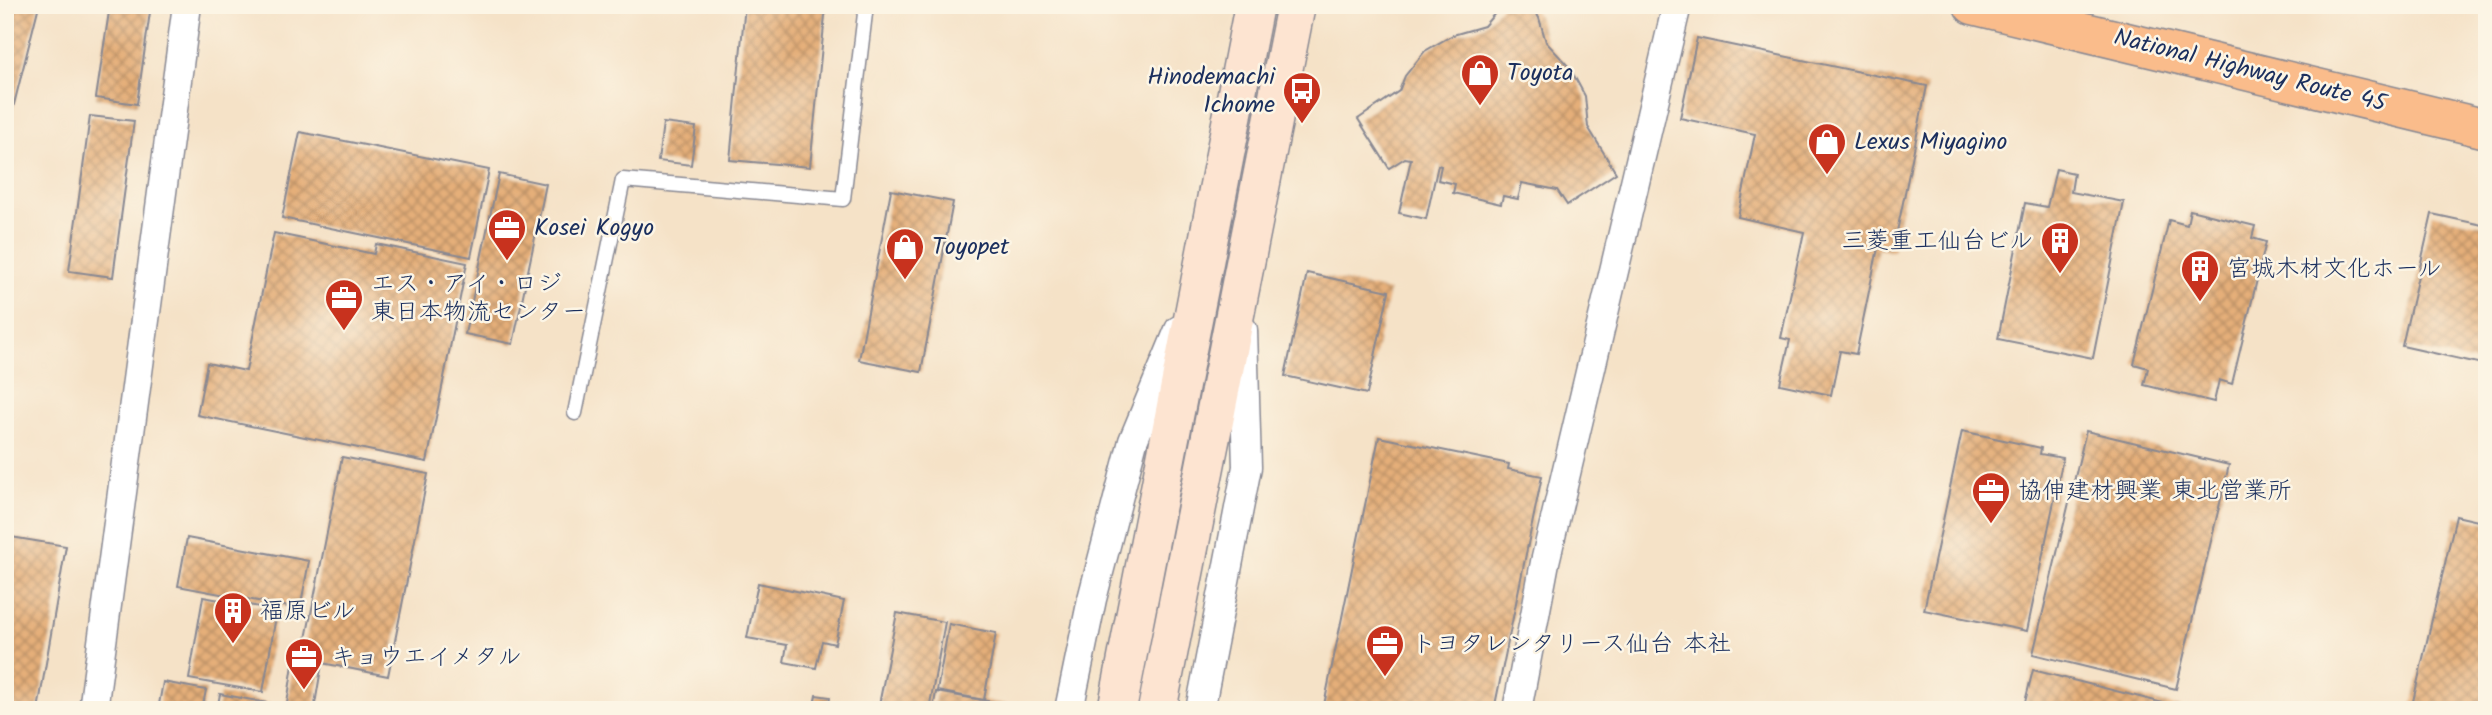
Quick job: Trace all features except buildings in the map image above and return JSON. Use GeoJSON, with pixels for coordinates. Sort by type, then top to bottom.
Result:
{"type":"FeatureCollection","features":[{"type":"Feature","properties":{"kind":"highway","name":"National Highway Route 45"},"geometry":{"type":"LineString","coordinates":[[1973,5],[2487,129]]}},
{"type":"Feature","properties":{"kind":"street"},"geometry":{"type":"LineString","coordinates":[[93,710],[187,5]]}},
{"type":"Feature","properties":{"kind":"street"},"geometry":{"type":"LineString","coordinates":[[1118,710],[1254,5]]}},
{"type":"Feature","properties":{"kind":"street"},"geometry":{"type":"LineString","coordinates":[[1157,710],[1296,5]]}},
{"type":"Feature","properties":{"kind":"street"},"geometry":{"type":"LineString","coordinates":[[1517,710],[1545,562],[1677,5]]}},
{"type":"Feature","properties":{"kind":"street"},"geometry":{"type":"LineString","coordinates":[[1069,710],[1092,599],[1133,441],[1203,272]]}},
{"type":"Feature","properties":{"kind":"street"},"geometry":{"type":"LineString","coordinates":[[1200,710],[1247,467],[1241,282]]}},
{"type":"Feature","properties":{"kind":"lane"},"geometry":{"type":"LineString","coordinates":[[575,413],[623,180],[842,199],[866,5]]}},
{"type":"Feature","properties":{"kind":"place","name":"Toyota"},"geometry":{"type":"Point","coordinates":[1480,107]}},
{"type":"Feature","properties":{"kind":"place","name":"Hinodemachi 1chome"},"geometry":{"type":"Point","coordinates":[1302,125]}},
{"type":"Feature","properties":{"kind":"place","name":"Lexus Miyagino"},"geometry":{"type":"Point","coordinates":[1827,176]}},
{"type":"Feature","properties":{"kind":"place","name":"Kosei Kogyo"},"geometry":{"type":"Point","coordinates":[507,262]}},
{"type":"Feature","properties":{"kind":"place","name":"三菱重工仙台ビル"},"geometry":{"type":"Point","coordinates":[2060,275]}},
{"type":"Feature","properties":{"kind":"place","name":"Toyopet"},"geometry":{"type":"Point","coordinates":[905,281]}},
{"type":"Feature","properties":{"kind":"place","name":"宮城木材文化ホール"},"geometry":{"type":"Point","coordinates":[2200,303]}},
{"type":"Feature","properties":{"kind":"place","name":"エス・アイ・ロジ 東日本物流センター"},"geometry":{"type":"Point","coordinates":[344,332]}},
{"type":"Feature","properties":{"kind":"place","name":"協伸建材興業 東北営業所"},"geometry":{"type":"Point","coordinates":[1991,525]}},
{"type":"Feature","properties":{"kind":"place","name":"福原ビル"},"geometry":{"type":"Point","coordinates":[233,645]}},
{"type":"Feature","properties":{"kind":"place","name":"トヨタレンタリース仙台 本社"},"geometry":{"type":"Point","coordinates":[1385,678]}},
{"type":"Feature","properties":{"kind":"place","name":"キョウエイメタル"},"geometry":{"type":"Point","coordinates":[304,691]}}]}
